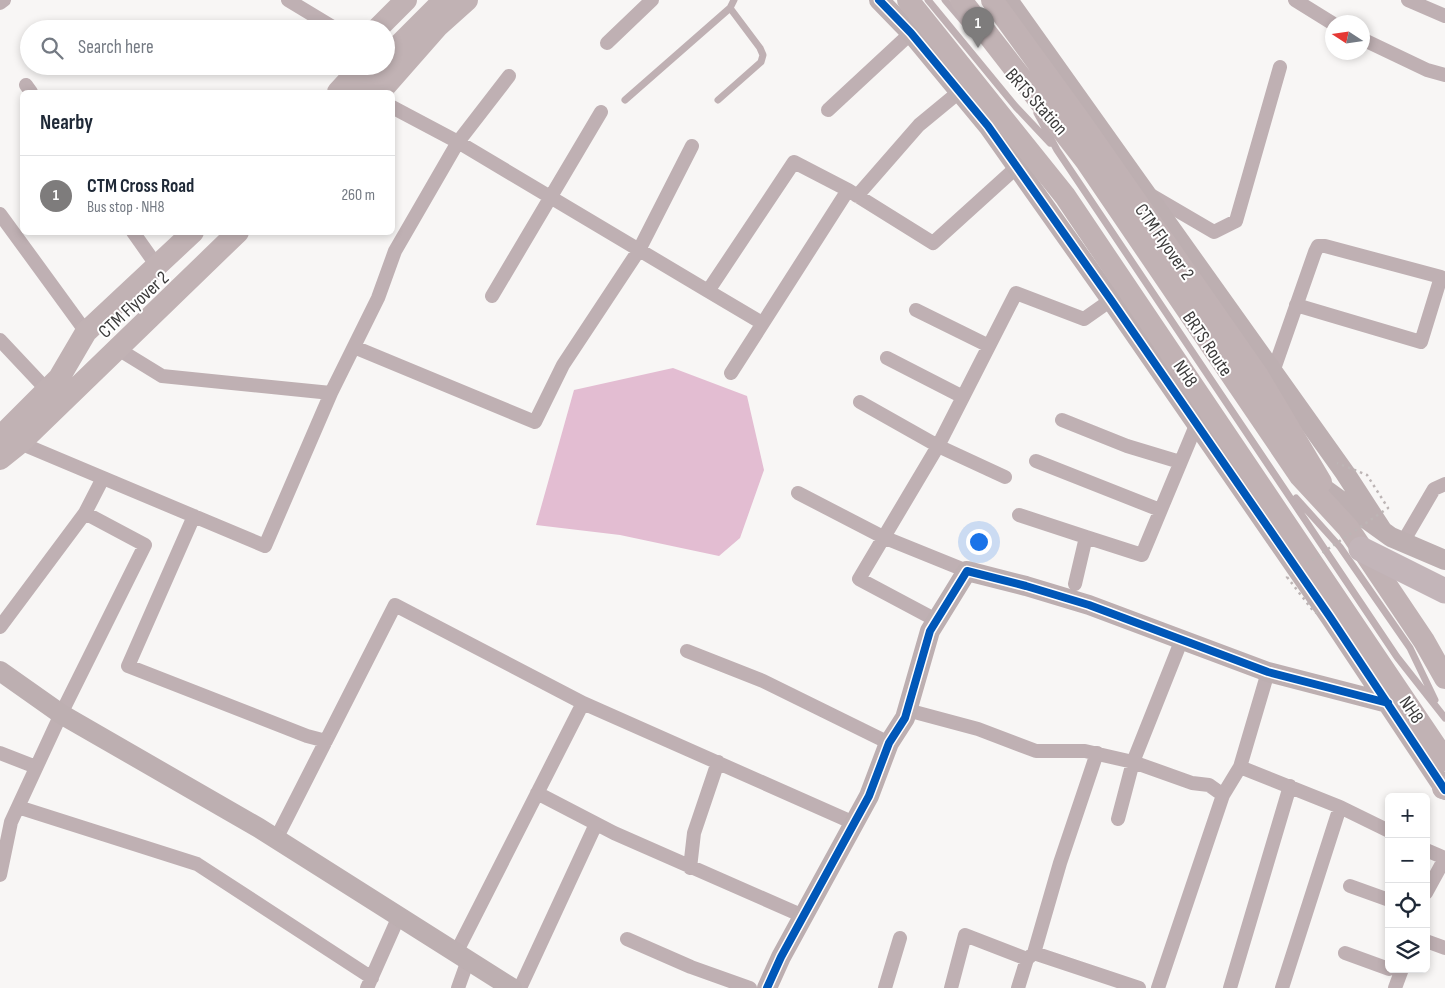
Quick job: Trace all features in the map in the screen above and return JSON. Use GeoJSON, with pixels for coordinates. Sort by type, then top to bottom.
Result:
{"type":"FeatureCollection","features":[{"type":"Feature","properties":{"kind":"highway"},"geometry":{"type":"LineString","coordinates":[[1361,549],[1445,591]]}},
{"type":"Feature","properties":{"kind":"main road"},"geometry":{"type":"LineString","coordinates":[[386,20],[406,0]]}},
{"type":"Feature","properties":{"kind":"main road"},"geometry":{"type":"LineString","coordinates":[[395,29],[423,0]]}},
{"type":"Feature","properties":{"kind":"main road"},"geometry":{"type":"LineString","coordinates":[[395,50],[444,0]]}},
{"type":"Feature","properties":{"kind":"main road"},"geometry":{"type":"LineString","coordinates":[[395,75],[438,26],[467,0]]}},
{"type":"Feature","properties":{"kind":"main road","name":"NH8"},"geometry":{"type":"LineString","coordinates":[[908,0],[1068,200],[1445,760]]}},
{"type":"Feature","properties":{"kind":"main road","name":"NH8"},"geometry":{"type":"LineString","coordinates":[[961,0],[1086,160],[1300,476],[1348,528],[1424,642],[1445,678]]}},
{"type":"Feature","properties":{"kind":"main road","name":"CTM Flyover 2"},"geometry":{"type":"LineString","coordinates":[[992,0],[1091,137],[1258,376],[1348,528]]}},
{"type":"Feature","properties":{"kind":"main road"},"geometry":{"type":"LineString","coordinates":[[323,90],[335,75]]}},
{"type":"Feature","properties":{"kind":"main road"},"geometry":{"type":"LineString","coordinates":[[340,90],[354,75]]}},
{"type":"Feature","properties":{"kind":"main road"},"geometry":{"type":"LineString","coordinates":[[362,90],[374,75]]}},
{"type":"Feature","properties":{"kind":"main road"},"geometry":{"type":"LineString","coordinates":[[382,90],[395,75]]}},
{"type":"Feature","properties":{"kind":"main road"},"geometry":{"type":"LineString","coordinates":[[0,459],[9,437],[89,338],[157,266],[190,235]]}},
{"type":"Feature","properties":{"kind":"main road","name":"CTM Flyover 2"},"geometry":{"type":"LineString","coordinates":[[89,338],[208,235]]}},
{"type":"Feature","properties":{"kind":"main road"},"geometry":{"type":"LineString","coordinates":[[9,437],[118,349],[235,235]]}},
{"type":"Feature","properties":{"kind":"street"},"geometry":{"type":"LineString","coordinates":[[0,3],[4,0]]}},
{"type":"Feature","properties":{"kind":"street"},"geometry":{"type":"LineString","coordinates":[[288,0],[321,20]]}},
{"type":"Feature","properties":{"kind":"street"},"geometry":{"type":"LineString","coordinates":[[607,43],[652,0]]}},
{"type":"Feature","properties":{"kind":"street"},"geometry":{"type":"LineString","coordinates":[[879,0],[911,33],[988,126],[1197,423],[1444,788]]}},
{"type":"Feature","properties":{"kind":"street"},"geometry":{"type":"LineString","coordinates":[[1008,0],[1273,372],[1382,530]]}},
{"type":"Feature","properties":{"kind":"street"},"geometry":{"type":"LineString","coordinates":[[1295,0],[1325,19]]}},
{"type":"Feature","properties":{"kind":"street"},"geometry":{"type":"LineString","coordinates":[[1408,0],[1445,16]]}},
{"type":"Feature","properties":{"kind":"street"},"geometry":{"type":"LineString","coordinates":[[828,110],[911,33]]}},
{"type":"Feature","properties":{"kind":"street"},"geometry":{"type":"LineString","coordinates":[[1370,43],[1427,70],[1445,75]]}},
{"type":"Feature","properties":{"kind":"street"},"geometry":{"type":"LineString","coordinates":[[1144,191],[1214,232],[1236,221],[1280,67]]}},
{"type":"Feature","properties":{"kind":"street"},"geometry":{"type":"LineString","coordinates":[[9,437],[265,546],[331,393],[378,298],[395,251],[458,142],[509,76]]}},
{"type":"Feature","properties":{"kind":"street"},"geometry":{"type":"LineString","coordinates":[[731,373],[762,323],[852,193],[919,125],[959,92]]}},
{"type":"Feature","properties":{"kind":"street"},"geometry":{"type":"LineString","coordinates":[[395,108],[458,142],[762,323]]}},
{"type":"Feature","properties":{"kind":"street"},"geometry":{"type":"LineString","coordinates":[[492,296],[601,112]]}},
{"type":"Feature","properties":{"kind":"street"},"geometry":{"type":"LineString","coordinates":[[354,347],[535,422],[562,365],[639,250],[692,146]]}},
{"type":"Feature","properties":{"kind":"street"},"geometry":{"type":"LineString","coordinates":[[708,291],[794,162],[852,193],[933,243],[1017,167]]}},
{"type":"Feature","properties":{"kind":"street"},"geometry":{"type":"LineString","coordinates":[[1050,213],[1068,200]]}},
{"type":"Feature","properties":{"kind":"street"},"geometry":{"type":"LineString","coordinates":[[0,214],[89,338]]}},
{"type":"Feature","properties":{"kind":"street"},"geometry":{"type":"LineString","coordinates":[[135,235],[157,266]]}},
{"type":"Feature","properties":{"kind":"street"},"geometry":{"type":"LineString","coordinates":[[1273,372],[1296,305],[1318,246],[1441,276],[1421,342],[1296,305]]}},
{"type":"Feature","properties":{"kind":"street"},"geometry":{"type":"LineString","coordinates":[[936,620],[859,579],[938,446],[1016,293],[1084,319],[1111,300]]}},
{"type":"Feature","properties":{"kind":"street"},"geometry":{"type":"LineString","coordinates":[[916,310],[989,346]]}},
{"type":"Feature","properties":{"kind":"street"},"geometry":{"type":"LineString","coordinates":[[0,340],[53,384]]}},
{"type":"Feature","properties":{"kind":"street"},"geometry":{"type":"LineString","coordinates":[[118,349],[162,376],[331,393]]}},
{"type":"Feature","properties":{"kind":"street"},"geometry":{"type":"LineString","coordinates":[[888,358],[963,397]]}},
{"type":"Feature","properties":{"kind":"street"},"geometry":{"type":"LineString","coordinates":[[860,402],[938,446],[1006,477]]}},
{"type":"Feature","properties":{"kind":"street"},"geometry":{"type":"LineString","coordinates":[[1062,420],[1127,446],[1180,462]]}},
{"type":"Feature","properties":{"kind":"street"},"geometry":{"type":"LineString","coordinates":[[1019,515],[1142,555],[1197,423]]}},
{"type":"Feature","properties":{"kind":"street"},"geometry":{"type":"LineString","coordinates":[[1036,461],[1160,510]]}},
{"type":"Feature","properties":{"kind":"street"},"geometry":{"type":"LineString","coordinates":[[0,627],[85,513],[103,478]]}},
{"type":"Feature","properties":{"kind":"street"},"geometry":{"type":"LineString","coordinates":[[1403,542],[1434,490],[1445,484]]}},
{"type":"Feature","properties":{"kind":"street"},"geometry":{"type":"LineString","coordinates":[[1326,490],[1391,537],[1445,560]]}},
{"type":"Feature","properties":{"kind":"street"},"geometry":{"type":"LineString","coordinates":[[798,493],[883,537],[967,571],[1026,586],[1089,606],[1268,672],[1388,703]]}},
{"type":"Feature","properties":{"kind":"street"},"geometry":{"type":"LineString","coordinates":[[0,875],[11,822],[61,714],[145,545],[85,513]]}},
{"type":"Feature","properties":{"kind":"street"},"geometry":{"type":"LineString","coordinates":[[194,516],[128,666],[307,736],[326,741]]}},
{"type":"Feature","properties":{"kind":"street"},"geometry":{"type":"LineString","coordinates":[[1075,584],[1086,537]]}},
{"type":"Feature","properties":{"kind":"street"},"geometry":{"type":"LineString","coordinates":[[767,988],[781,957],[869,796],[888,743],[905,718],[930,631],[967,571]]}},
{"type":"Feature","properties":{"kind":"street"},"geometry":{"type":"LineString","coordinates":[[276,839],[395,605],[583,703],[854,823]]}},
{"type":"Feature","properties":{"kind":"street"},"geometry":{"type":"LineString","coordinates":[[1118,819],[1133,762],[1182,639]]}},
{"type":"Feature","properties":{"kind":"street"},"geometry":{"type":"LineString","coordinates":[[687,651],[763,681],[888,743]]}},
{"type":"Feature","properties":{"kind":"street"},"geometry":{"type":"LineString","coordinates":[[0,671],[61,714],[276,839],[512,988]]}},
{"type":"Feature","properties":{"kind":"street"},"geometry":{"type":"LineString","coordinates":[[1158,988],[1222,794],[1240,767],[1268,672]]}},
{"type":"Feature","properties":{"kind":"street"},"geometry":{"type":"LineString","coordinates":[[458,988],[462,956],[537,793],[583,703]]}},
{"type":"Feature","properties":{"kind":"street"},"geometry":{"type":"LineString","coordinates":[[907,710],[978,729],[1036,750],[1085,751],[1133,762],[1192,783],[1209,784],[1222,794]]}},
{"type":"Feature","properties":{"kind":"street"},"geometry":{"type":"LineString","coordinates":[[0,753],[36,767]]}},
{"type":"Feature","properties":{"kind":"street"},"geometry":{"type":"LineString","coordinates":[[1018,988],[1031,956],[1097,753]]}},
{"type":"Feature","properties":{"kind":"street"},"geometry":{"type":"LineString","coordinates":[[690,868],[694,833],[718,762]]}},
{"type":"Feature","properties":{"kind":"street"},"geometry":{"type":"LineString","coordinates":[[1240,767],[1340,807],[1385,829]]}},
{"type":"Feature","properties":{"kind":"street"},"geometry":{"type":"LineString","coordinates":[[1230,988],[1290,786]]}},
{"type":"Feature","properties":{"kind":"street"},"geometry":{"type":"LineString","coordinates":[[537,793],[596,824],[690,868],[803,916]]}},
{"type":"Feature","properties":{"kind":"street"},"geometry":{"type":"LineString","coordinates":[[18,807],[197,864],[370,983],[399,916]]}},
{"type":"Feature","properties":{"kind":"street"},"geometry":{"type":"LineString","coordinates":[[1282,988],[1340,807]]}},
{"type":"Feature","properties":{"kind":"street"},"geometry":{"type":"LineString","coordinates":[[520,988],[596,824]]}},
{"type":"Feature","properties":{"kind":"street"},"geometry":{"type":"LineString","coordinates":[[1430,852],[1445,858],[1430,886]]}},
{"type":"Feature","properties":{"kind":"street"},"geometry":{"type":"LineString","coordinates":[[1350,886],[1385,899]]}},
{"type":"Feature","properties":{"kind":"street"},"geometry":{"type":"LineString","coordinates":[[951,988],[965,935],[1139,988]]}},
{"type":"Feature","properties":{"kind":"street"},"geometry":{"type":"LineString","coordinates":[[885,988],[900,938]]}},
{"type":"Feature","properties":{"kind":"street"},"geometry":{"type":"LineString","coordinates":[[627,939],[691,967],[750,988]]}},
{"type":"Feature","properties":{"kind":"street"},"geometry":{"type":"LineString","coordinates":[[1430,942],[1445,948]]}},
{"type":"Feature","properties":{"kind":"street"},"geometry":{"type":"LineString","coordinates":[[1345,953],[1385,967]]}},
{"type":"Feature","properties":{"kind":"street"},"geometry":{"type":"LineString","coordinates":[[1395,973],[1395,988]]}},
{"type":"Feature","properties":{"kind":"lane"},"geometry":{"type":"LineString","coordinates":[[626,100],[730,8],[734,0]]}},
{"type":"Feature","properties":{"kind":"lane","name":"BRTS Station"},"geometry":{"type":"LineString","coordinates":[[928,0],[1016,106],[1057,150]]}},
{"type":"Feature","properties":{"kind":"lane"},"geometry":{"type":"LineString","coordinates":[[945,0],[971,30]]}},
{"type":"Feature","properties":{"kind":"lane"},"geometry":{"type":"LineString","coordinates":[[718,100],[761,62],[763,55],[756,42],[730,8]]}},
{"type":"Feature","properties":{"kind":"lane","name":"BRTS Station"},"geometry":{"type":"LineString","coordinates":[[1008,74],[1027,96],[1057,150]]}},
{"type":"Feature","properties":{"kind":"lane","name":"BRTS Route"},"geometry":{"type":"LineString","coordinates":[[1057,150],[1281,481],[1397,657],[1443,714]]}},
{"type":"Feature","properties":{"kind":"lane","name":"BRTS Route"},"geometry":{"type":"LineString","coordinates":[[1281,481],[1340,547],[1405,640],[1443,714]]}},
{"type":"Feature","properties":{"kind":"path"},"geometry":{"type":"LineString","coordinates":[[1330,617],[1314,612],[1287,577],[1388,508],[1367,475],[1337,463]]}},
{"type":"Feature","properties":{"kind":"shaded area"},"geometry":{"type":"Polygon","coordinates":[[[673,368],[747,396],[764,470],[740,538],[719,556],[620,535],[536,525],[574,390],[673,368]]]}},
{"type":"Feature","properties":{"kind":"cycle path"},"geometry":{"type":"LineString","coordinates":[[879,0],[911,33],[988,126],[1330,617],[1445,790]]}},
{"type":"Feature","properties":{"kind":"cycle path"},"geometry":{"type":"LineString","coordinates":[[767,988],[781,957],[869,796],[889,743],[905,718],[930,631],[967,571],[1089,605],[1268,672],[1388,703]]}},
{"type":"Feature","properties":{"kind":"place","name":"CTM Cross Road"},"geometry":{"type":"Point","coordinates":[978,48]}}]}
